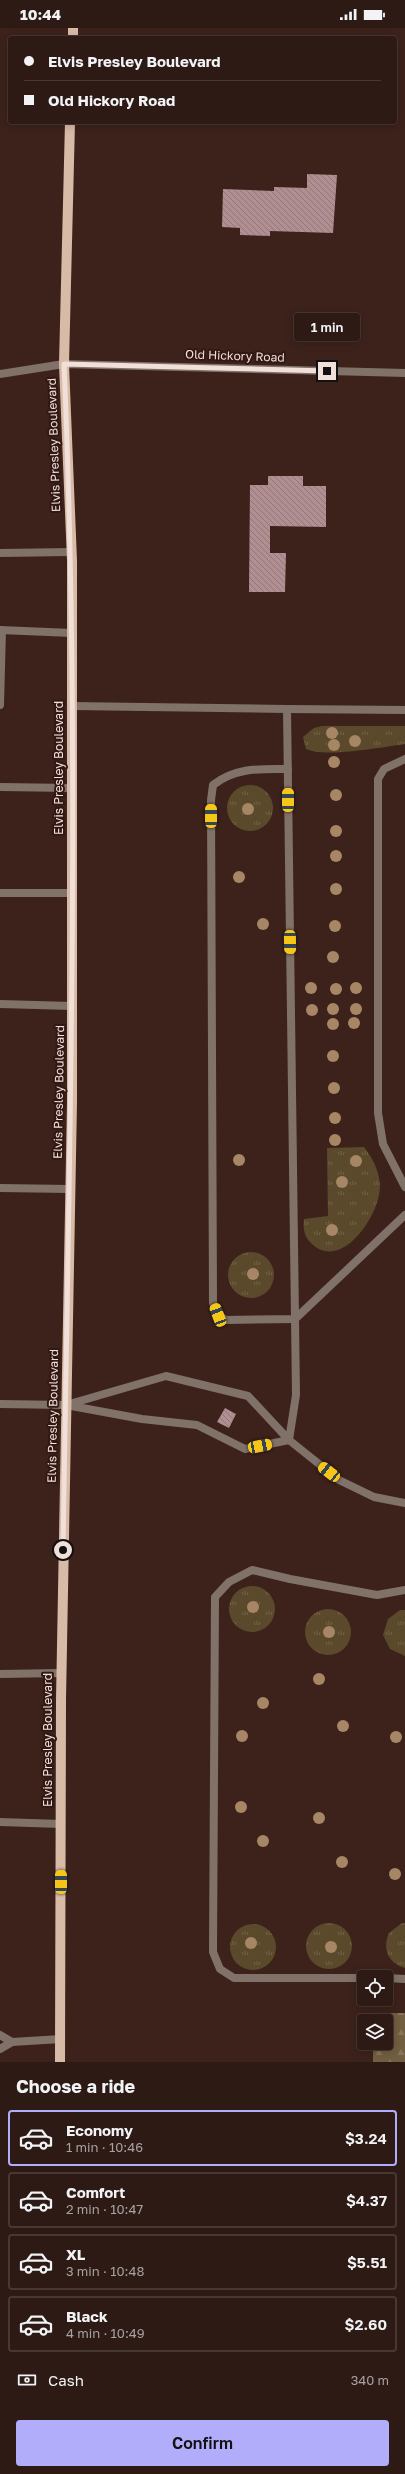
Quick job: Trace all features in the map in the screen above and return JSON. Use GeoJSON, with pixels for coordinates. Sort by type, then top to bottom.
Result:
{"type":"FeatureCollection","features":[{"type":"Feature","properties":{"kind":"main road","name":"Elvis Presley Boulevard"},"geometry":{"type":"LineString","coordinates":[[60,2062],[62,1673],[72,1006],[71,552],[64,364],[70,124]]}},
{"type":"Feature","properties":{"kind":"street","name":"Old Hickory Road"},"geometry":{"type":"LineString","coordinates":[[0,374],[64,364],[405,373]]}},
{"type":"Feature","properties":{"kind":"street"},"geometry":{"type":"LineString","coordinates":[[0,553],[71,552]]}},
{"type":"Feature","properties":{"kind":"street"},"geometry":{"type":"LineString","coordinates":[[0,705],[1,630],[72,633]]}},
{"type":"Feature","properties":{"kind":"street"},"geometry":{"type":"LineString","coordinates":[[72,706],[405,710]]}},
{"type":"Feature","properties":{"kind":"street"},"geometry":{"type":"LineString","coordinates":[[287,709],[296,1395],[289,1440]]}},
{"type":"Feature","properties":{"kind":"street"},"geometry":{"type":"LineString","coordinates":[[405,759],[384,770],[378,779],[378,1113],[383,1144],[405,1188]]}},
{"type":"Feature","properties":{"kind":"street"},"geometry":{"type":"LineString","coordinates":[[288,769],[244,770],[225,776],[213,785],[211,800],[213,1295],[218,1315],[226,1320],[295,1319],[405,1216]]}},
{"type":"Feature","properties":{"kind":"street"},"geometry":{"type":"LineString","coordinates":[[0,787],[72,788]]}},
{"type":"Feature","properties":{"kind":"street"},"geometry":{"type":"LineString","coordinates":[[0,892],[72,892]]}},
{"type":"Feature","properties":{"kind":"street"},"geometry":{"type":"LineString","coordinates":[[0,1004],[72,1006]]}},
{"type":"Feature","properties":{"kind":"street"},"geometry":{"type":"LineString","coordinates":[[0,1188],[70,1189]]}},
{"type":"Feature","properties":{"kind":"street"},"geometry":{"type":"LineString","coordinates":[[66,1405],[166,1376],[248,1396],[289,1440],[339,1480],[374,1497],[405,1503]]}},
{"type":"Feature","properties":{"kind":"street"},"geometry":{"type":"LineString","coordinates":[[0,1404],[66,1405],[142,1419],[196,1424],[245,1449],[289,1440]]}},
{"type":"Feature","properties":{"kind":"street"},"geometry":{"type":"LineString","coordinates":[[357,1978],[234,1978],[220,1969],[213,1952],[216,1597],[229,1582],[252,1570],[290,1580],[377,1594],[405,1590]]}},
{"type":"Feature","properties":{"kind":"street"},"geometry":{"type":"LineString","coordinates":[[0,1674],[62,1673]]}},
{"type":"Feature","properties":{"kind":"street"},"geometry":{"type":"LineString","coordinates":[[0,1822],[61,1824]]}},
{"type":"Feature","properties":{"kind":"street"},"geometry":{"type":"LineString","coordinates":[[393,1978],[405,1979]]}},
{"type":"Feature","properties":{"kind":"street"},"geometry":{"type":"LineString","coordinates":[[0,2035],[12,2042]]}},
{"type":"Feature","properties":{"kind":"street"},"geometry":{"type":"LineString","coordinates":[[0,2049],[12,2042],[61,2039]]}},
{"type":"Feature","properties":{"kind":"green space"},"geometry":{"type":"Polygon","coordinates":[[[322,726],[405,726],[405,744],[340,752],[326,752],[306,749],[303,737],[314,728],[322,726]]]}},
{"type":"Feature","properties":{"kind":"green space"},"geometry":{"type":"Polygon","coordinates":[[[250,785],[263,789],[269,795],[273,808],[269,821],[263,827],[250,831],[237,827],[231,821],[227,808],[231,795],[237,789],[250,785]]]}},
{"type":"Feature","properties":{"kind":"green space"},"geometry":{"type":"Polygon","coordinates":[[[364,1147],[374,1163],[379,1176],[380,1189],[376,1206],[363,1229],[354,1239],[344,1247],[334,1251],[323,1250],[312,1244],[307,1239],[304,1229],[304,1219],[328,1216],[327,1148],[364,1147]]]}},
{"type":"Feature","properties":{"kind":"green space"},"geometry":{"type":"Polygon","coordinates":[[[247,1252],[255,1252],[264,1256],[270,1262],[274,1275],[270,1288],[264,1294],[255,1298],[247,1298],[238,1294],[232,1288],[228,1279],[228,1271],[232,1262],[238,1256],[247,1252]]]}},
{"type":"Feature","properties":{"kind":"green space"},"geometry":{"type":"Polygon","coordinates":[[[252,1586],[265,1590],[271,1596],[275,1609],[271,1622],[265,1628],[252,1632],[239,1628],[233,1622],[229,1609],[233,1596],[239,1590],[252,1586]]]}},
{"type":"Feature","properties":{"kind":"green space"},"geometry":{"type":"Polygon","coordinates":[[[328,1609],[341,1613],[347,1619],[351,1632],[347,1645],[341,1651],[328,1655],[315,1651],[309,1645],[305,1632],[309,1619],[315,1613],[328,1609]]]}},
{"type":"Feature","properties":{"kind":"green space"},"geometry":{"type":"Polygon","coordinates":[[[400,1610],[405,1610],[405,1656],[390,1649],[383,1635],[388,1619],[400,1610]]]}},
{"type":"Feature","properties":{"kind":"green space"},"geometry":{"type":"Polygon","coordinates":[[[329,1923],[342,1927],[348,1933],[352,1946],[348,1959],[342,1965],[329,1969],[316,1965],[310,1959],[306,1946],[310,1933],[316,1927],[329,1923]]]}},
{"type":"Feature","properties":{"kind":"green space"},"geometry":{"type":"Polygon","coordinates":[[[402,1923],[405,1923],[405,1968],[394,1963],[388,1955],[386,1945],[389,1933],[402,1923]]]}},
{"type":"Feature","properties":{"kind":"green space"},"geometry":{"type":"Polygon","coordinates":[[[253,1924],[266,1928],[272,1934],[276,1947],[272,1960],[266,1966],[253,1970],[240,1966],[234,1960],[230,1947],[234,1934],[240,1928],[253,1924]]]}},
{"type":"Feature","properties":{"kind":"green space"},"geometry":{"type":"Polygon","coordinates":[[[405,2013],[405,2062],[373,2062],[373,2050],[393,2050],[393,2014],[374,2014],[405,2013]]]}},
{"type":"Feature","properties":{"kind":"building"},"geometry":{"type":"Polygon","coordinates":[[[307,174],[337,175],[333,233],[270,231],[270,236],[240,235],[240,228],[222,227],[223,189],[274,191],[274,187],[307,188],[307,174]]]}},
{"type":"Feature","properties":{"kind":"building"},"geometry":{"type":"Polygon","coordinates":[[[268,476],[303,476],[303,486],[326,486],[326,527],[270,526],[270,553],[286,553],[285,592],[249,592],[250,485],[268,485],[268,476]]]}},
{"type":"Feature","properties":{"kind":"building"},"geometry":{"type":"Polygon","coordinates":[[[225,1408],[236,1414],[229,1428],[217,1422],[225,1408]]]}},
{"type":"Feature","properties":{"kind":"route"},"geometry":{"type":"LineString","coordinates":[[63,1550],[72,1102],[72,562],[64,364],[327,371]]}}]}
